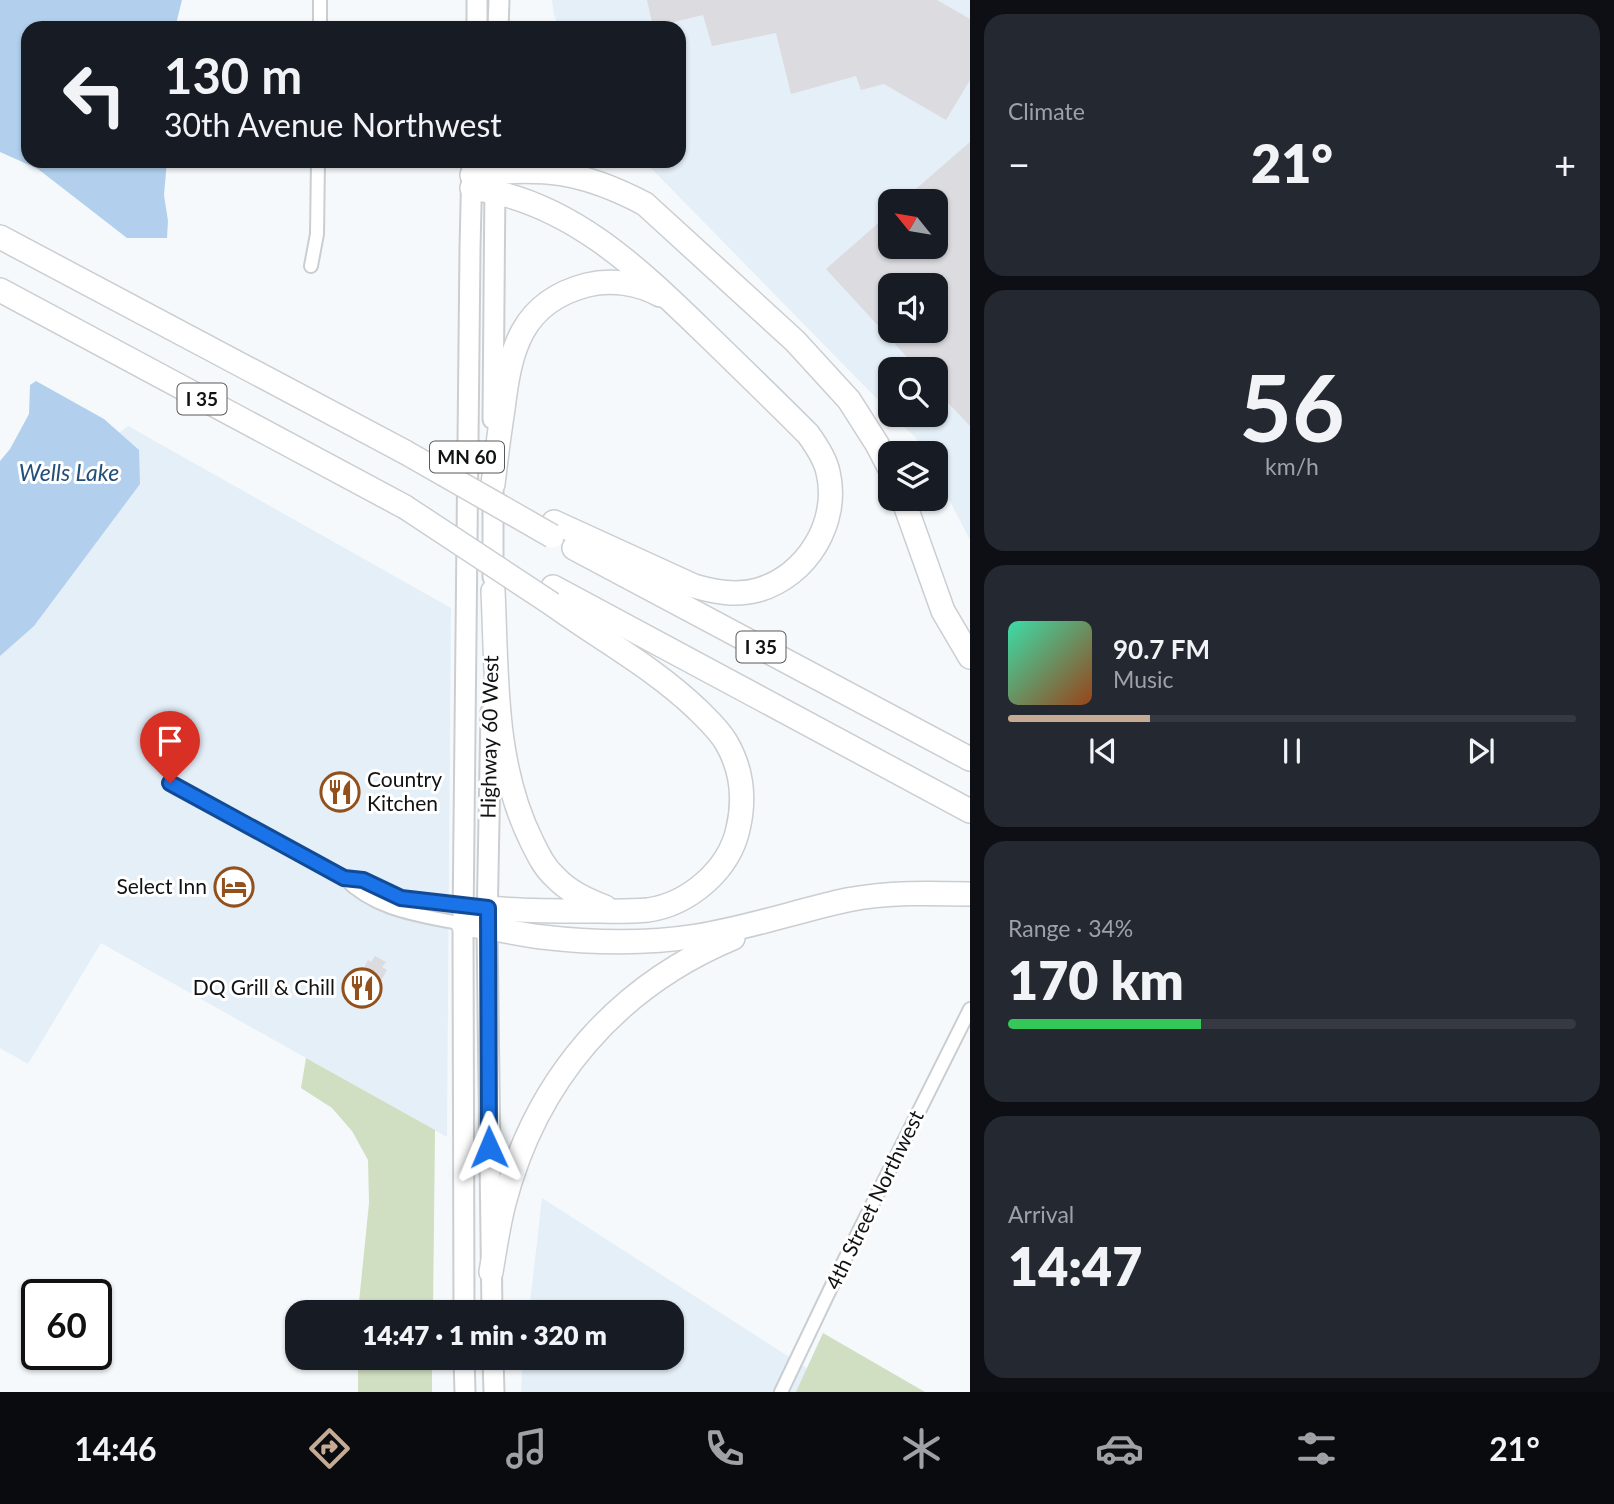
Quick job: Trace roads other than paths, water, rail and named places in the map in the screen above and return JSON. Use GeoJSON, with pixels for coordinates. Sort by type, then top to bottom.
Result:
{"type":"FeatureCollection","features":[{"type":"Feature","properties":{"kind":"highway"},"geometry":{"type":"LineString","coordinates":[[472,175],[538,170],[588,179],[617,189],[645,204],[795,341],[849,400],[878,446]]}},
{"type":"Feature","properties":{"kind":"highway"},"geometry":{"type":"LineString","coordinates":[[495,175],[525,200],[608,246],[646,275],[808,433],[820,451],[828,471],[830,493],[822,535],[796,569],[758,590],[715,592],[694,586],[553,529]]}},
{"type":"Feature","properties":{"kind":"highway","name":"I 35"},"geometry":{"type":"LineString","coordinates":[[0,237],[553,529],[970,759]]}},
{"type":"Feature","properties":{"kind":"highway"},"geometry":{"type":"LineString","coordinates":[[493,484],[508,368],[524,328],[538,312],[556,298],[576,288],[598,283],[642,287],[680,309]]}},
{"type":"Feature","properties":{"kind":"highway","name":"I 35"},"geometry":{"type":"LineString","coordinates":[[0,290],[405,507],[552,596],[970,811]]}},
{"type":"Feature","properties":{"kind":"highway"},"geometry":{"type":"LineString","coordinates":[[907,511],[943,611],[970,657]]}},
{"type":"Feature","properties":{"kind":"highway"},"geometry":{"type":"LineString","coordinates":[[493,591],[500,731],[505,766],[526,831],[541,861],[569,890],[587,900],[625,911]]}},
{"type":"Feature","properties":{"kind":"highway"},"geometry":{"type":"LineString","coordinates":[[463,915],[488,918],[625,911],[650,909],[673,903],[712,876],[727,857],[737,835],[743,811],[739,774],[725,741],[679,692],[552,596]]}},
{"type":"Feature","properties":{"kind":"highway"},"geometry":{"type":"LineString","coordinates":[[488,918],[539,937],[644,942],[696,936],[775,920],[849,900],[922,893],[970,894]]}},
{"type":"Feature","properties":{"kind":"highway"},"geometry":{"type":"LineString","coordinates":[[491,1272],[504,1203],[524,1145],[559,1077],[582,1046],[619,1008],[658,978],[717,945],[775,920]]}},
{"type":"Feature","properties":{"kind":"main road"},"geometry":{"type":"LineString","coordinates":[[477,0],[477,21]]}},
{"type":"Feature","properties":{"kind":"main road"},"geometry":{"type":"LineString","coordinates":[[498,21],[499,0]]}},
{"type":"Feature","properties":{"kind":"main road","name":"Highway 60 West"},"geometry":{"type":"LineString","coordinates":[[464,1300],[463,915],[472,175]]}},
{"type":"Feature","properties":{"kind":"main road","name":"Highway 60 West"},"geometry":{"type":"LineString","coordinates":[[492,1300],[488,918],[495,175]]}},
{"type":"Feature","properties":{"kind":"main road"},"geometry":{"type":"LineString","coordinates":[[464,1370],[465,1392]]}},
{"type":"Feature","properties":{"kind":"main road"},"geometry":{"type":"LineString","coordinates":[[493,1370],[494,1392]]}},
{"type":"Feature","properties":{"kind":"street"},"geometry":{"type":"LineString","coordinates":[[320,0],[320,21]]}},
{"type":"Feature","properties":{"kind":"street"},"geometry":{"type":"LineString","coordinates":[[311,266],[317,234],[318,168]]}},
{"type":"Feature","properties":{"kind":"street"},"geometry":{"type":"LineString","coordinates":[[170,783],[344,878],[358,891],[386,906],[424,917],[463,915]]}},
{"type":"Feature","properties":{"kind":"street"},"geometry":{"type":"LineString","coordinates":[[344,878],[363,880],[401,898],[463,915]]}},
{"type":"Feature","properties":{"kind":"street","name":"4th Street Northwest"},"geometry":{"type":"LineString","coordinates":[[781,1392],[970,1009]]}},
{"type":"Feature","properties":{"kind":"water"},"geometry":{"type":"Polygon","coordinates":[[[0,0],[182,0],[177,21],[21,21],[21,161],[0,152],[0,0]]]}},
{"type":"Feature","properties":{"kind":"water"},"geometry":{"type":"Polygon","coordinates":[[[36,168],[166,168],[164,195],[168,221],[167,238],[127,238],[36,168]]]}},
{"type":"Feature","properties":{"kind":"water","name":"Wells Lake"},"geometry":{"type":"Polygon","coordinates":[[[36,381],[104,419],[139,450],[140,484],[34,626],[0,656],[0,461],[10,449],[29,414],[30,385],[36,381]]]}},
{"type":"Feature","properties":{"kind":"place","name":"Country Kitchen"},"geometry":{"type":"Point","coordinates":[340,792]}},
{"type":"Feature","properties":{"kind":"place","name":"Select Inn"},"geometry":{"type":"Point","coordinates":[234,887]}},
{"type":"Feature","properties":{"kind":"place","name":"DQ Grill & Chill"},"geometry":{"type":"Point","coordinates":[362,988]}}]}
